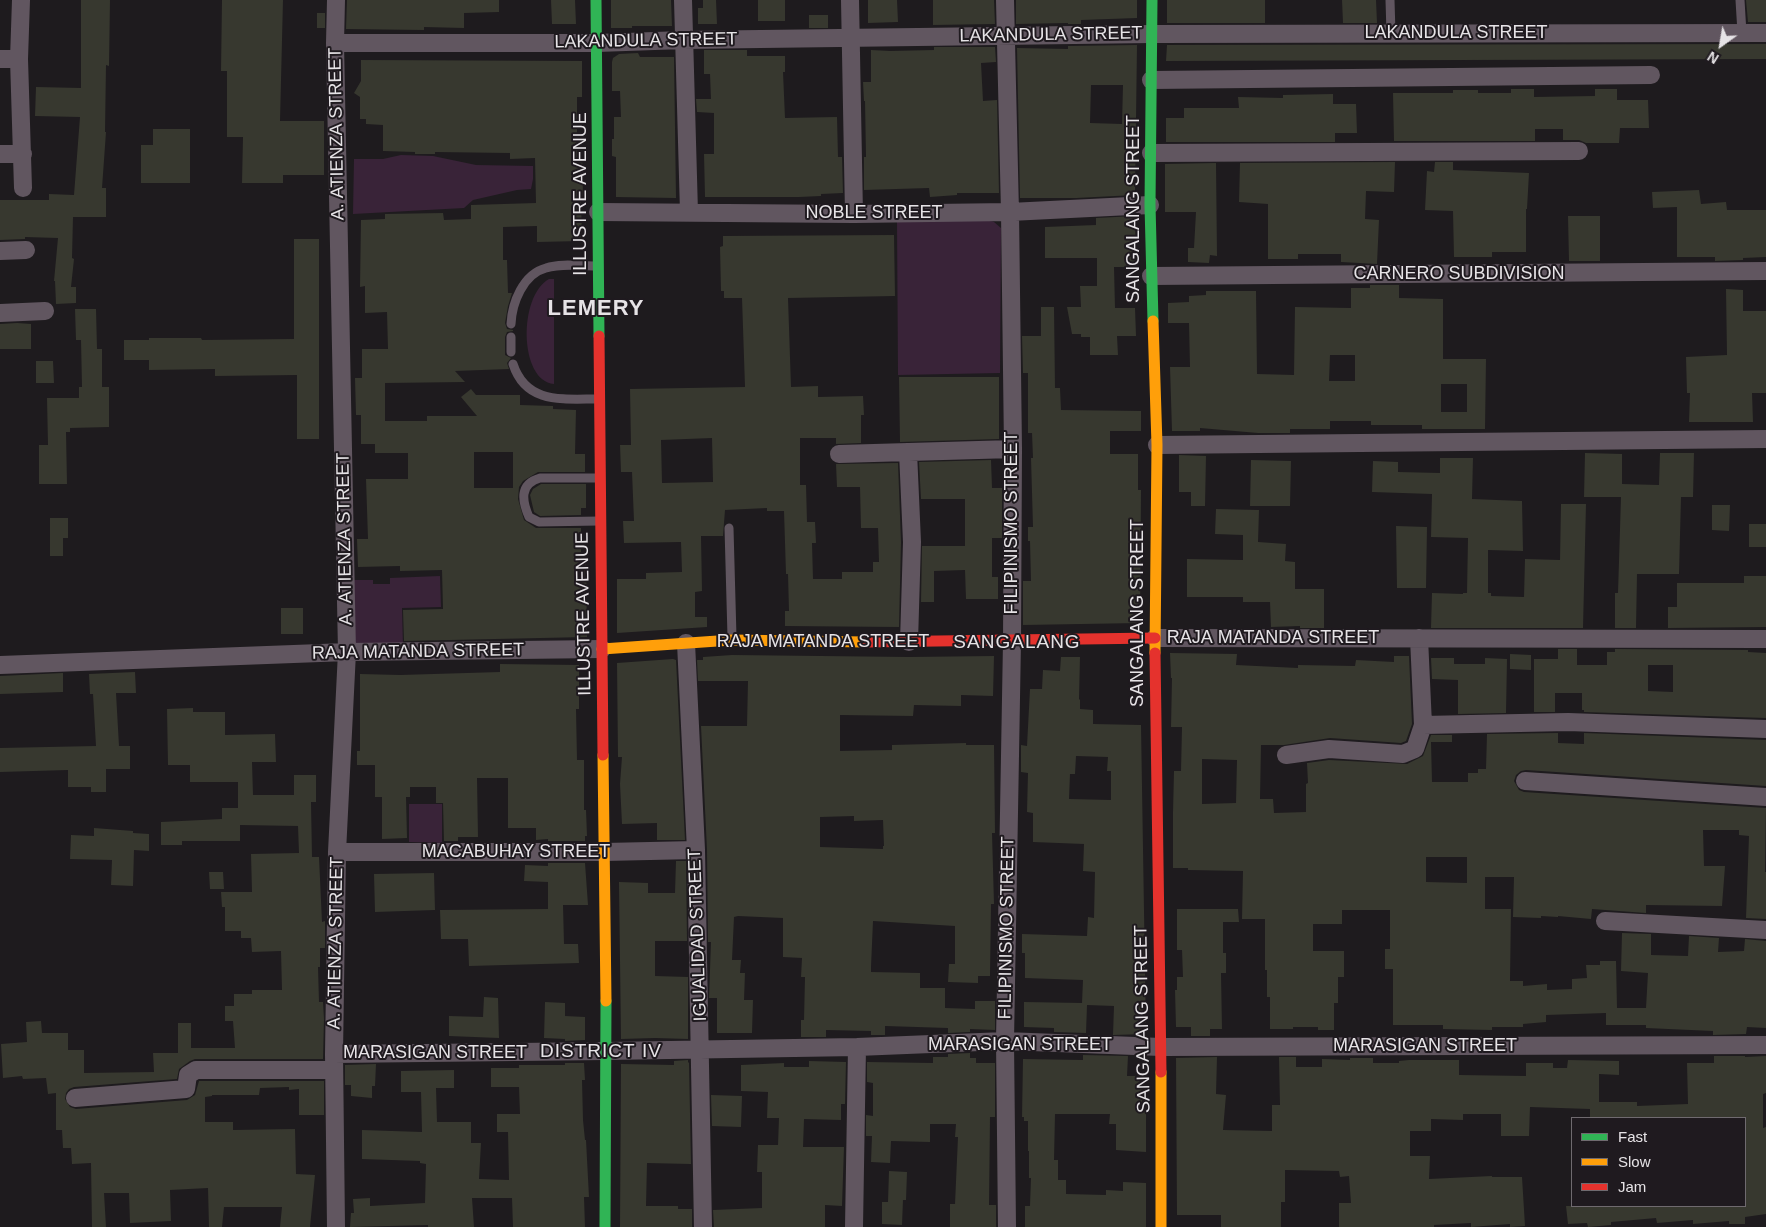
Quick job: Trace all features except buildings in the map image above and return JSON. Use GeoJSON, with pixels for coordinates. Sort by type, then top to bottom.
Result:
{"type":"FeatureCollection","features":[{"type":"Feature","properties":{"kind":"street"},"geometry":{"type":"LineString","coordinates":[[21,0],[19,59],[23,188]]}},
{"type":"Feature","properties":{"kind":"street","name":"A. ATIENZA STREET"},"geometry":{"type":"LineString","coordinates":[[336,0],[335,43],[347,652],[337,852],[334,1062],[336,1227]]}},
{"type":"Feature","properties":{"kind":"street","name":"ILLUSTRE AVENUE"},"geometry":{"type":"LineString","coordinates":[[596,0],[606,1052],[605,1227]]}},
{"type":"Feature","properties":{"kind":"street"},"geometry":{"type":"LineString","coordinates":[[683,0],[689,212]]}},
{"type":"Feature","properties":{"kind":"street"},"geometry":{"type":"LineString","coordinates":[[850,0],[849,37],[854,214]]}},
{"type":"Feature","properties":{"kind":"street","name":"FILIPINISMO STREET"},"geometry":{"type":"LineString","coordinates":[[1005,0],[1013,449],[1012,641],[1005,1041],[1007,1227]]}},
{"type":"Feature","properties":{"kind":"street","name":"SANGALANG STREET"},"geometry":{"type":"LineString","coordinates":[[1152,0],[1150,205],[1157,445],[1154,638],[1162,1047],[1161,1227]]}},
{"type":"Feature","properties":{"kind":"street","name":"LAKANDULA STREET"},"geometry":{"type":"LineString","coordinates":[[335,43],[597,43],[1005,35],[1766,33]]}},
{"type":"Feature","properties":{"kind":"street"},"geometry":{"type":"LineString","coordinates":[[0,59],[19,59]]}},
{"type":"Feature","properties":{"kind":"street"},"geometry":{"type":"LineString","coordinates":[[1151,80],[1651,74]]}},
{"type":"Feature","properties":{"kind":"street"},"geometry":{"type":"LineString","coordinates":[[1151,152],[1579,151]]}},
{"type":"Feature","properties":{"kind":"street"},"geometry":{"type":"LineString","coordinates":[[0,154],[23,154]]}},
{"type":"Feature","properties":{"kind":"street","name":"NOBLE STREET"},"geometry":{"type":"LineString","coordinates":[[598,212],[854,214],[1010,212],[1150,205]]}},
{"type":"Feature","properties":{"kind":"street"},"geometry":{"type":"LineString","coordinates":[[0,251],[26,250]]}},
{"type":"Feature","properties":{"kind":"street","name":"CARNERO SUBDIVISION"},"geometry":{"type":"LineString","coordinates":[[1151,276],[1766,272]]}},
{"type":"Feature","properties":{"kind":"street"},"geometry":{"type":"LineString","coordinates":[[0,313],[45,310]]}},
{"type":"Feature","properties":{"kind":"street"},"geometry":{"type":"LineString","coordinates":[[1157,445],[1766,439]]}},
{"type":"Feature","properties":{"kind":"street"},"geometry":{"type":"LineString","coordinates":[[839,454],[1013,449]]}},
{"type":"Feature","properties":{"kind":"street"},"geometry":{"type":"LineString","coordinates":[[908,452],[912,542],[908,642]]}},
{"type":"Feature","properties":{"kind":"street","name":"RAJA MATANDA STREET"},"geometry":{"type":"LineString","coordinates":[[0,665],[347,652],[602,649],[732,640],[908,642],[1154,638],[1766,639]]}},
{"type":"Feature","properties":{"kind":"street"},"geometry":{"type":"LineString","coordinates":[[1286,755],[1329,749],[1403,754],[1415,749],[1423,725],[1419,638]]}},
{"type":"Feature","properties":{"kind":"street","name":"IGUALIDAD STREET"},"geometry":{"type":"LineString","coordinates":[[686,643],[696,850],[703,1227]]}},
{"type":"Feature","properties":{"kind":"street"},"geometry":{"type":"LineString","coordinates":[[1423,725],[1568,722],[1766,729]]}},
{"type":"Feature","properties":{"kind":"street"},"geometry":{"type":"LineString","coordinates":[[1525,781],[1766,797]]}},
{"type":"Feature","properties":{"kind":"street","name":"MACABUHAY STREET"},"geometry":{"type":"LineString","coordinates":[[337,852],[696,850]]}},
{"type":"Feature","properties":{"kind":"street"},"geometry":{"type":"LineString","coordinates":[[1605,921],[1766,930]]}},
{"type":"Feature","properties":{"kind":"street","name":"MARASIGAN STREET"},"geometry":{"type":"LineString","coordinates":[[75,1098],[186,1089],[188,1075],[196,1070],[334,1062],[700,1049],[857,1047],[1005,1041],[1162,1047],[1766,1045]]}},
{"type":"Feature","properties":{"kind":"street"},"geometry":{"type":"LineString","coordinates":[[854,1227],[857,1047]]}},
{"type":"Feature","properties":{"kind":"lane"},"geometry":{"type":"LineString","coordinates":[[1390,0],[1391,33]]}},
{"type":"Feature","properties":{"kind":"lane"},"geometry":{"type":"LineString","coordinates":[[1740,0],[1742,33]]}},
{"type":"Feature","properties":{"kind":"lane"},"geometry":{"type":"LineString","coordinates":[[511,324],[521,289],[535,273],[543,268],[552,266],[599,266]]}},
{"type":"Feature","properties":{"kind":"lane"},"geometry":{"type":"LineString","coordinates":[[510,337],[511,352]]}},
{"type":"Feature","properties":{"kind":"lane"},"geometry":{"type":"LineString","coordinates":[[513,364],[518,378],[526,386],[544,396],[558,399],[599,399]]}},
{"type":"Feature","properties":{"kind":"lane"},"geometry":{"type":"LineString","coordinates":[[600,478],[540,478],[531,480],[524,492],[524,505],[529,517],[539,522],[601,521]]}},
{"type":"Feature","properties":{"kind":"lane"},"geometry":{"type":"LineString","coordinates":[[729,528],[732,640]]}},
{"type":"Feature","properties":{"kind":"shaded area"},"geometry":{"type":"Polygon","coordinates":[[[401,155],[433,156],[476,165],[533,166],[531,189],[517,190],[473,200],[464,208],[353,214],[354,159],[383,159],[401,155]]]}},
{"type":"Feature","properties":{"kind":"shaded area"},"geometry":{"type":"Polygon","coordinates":[[[987,220],[994,222],[1001,228],[1000,373],[898,375],[897,222],[987,220]]]}},
{"type":"Feature","properties":{"kind":"shaded area"},"geometry":{"type":"Polygon","coordinates":[[[549,279],[554,279],[554,384],[542,379],[534,369],[529,354],[527,337],[528,319],[532,302],[539,288],[549,279]]]}},
{"type":"Feature","properties":{"kind":"shaded area"},"geometry":{"type":"Polygon","coordinates":[[[440,576],[441,607],[402,608],[403,647],[364,649],[354,642],[354,580],[373,580],[373,584],[390,584],[390,578],[440,576]]]}},
{"type":"Feature","properties":{"kind":"shaded area"},"geometry":{"type":"Polygon","coordinates":[[[409,804],[442,804],[442,843],[409,842],[409,804]]]}},
{"type":"Feature","properties":{"kind":"traffic: fast"},"geometry":{"type":"LineString","coordinates":[[596,0],[599,336]]}},
{"type":"Feature","properties":{"kind":"traffic: fast"},"geometry":{"type":"LineString","coordinates":[[1152,0],[1150,205],[1153,321]]}},
{"type":"Feature","properties":{"kind":"traffic: fast"},"geometry":{"type":"LineString","coordinates":[[605,1227],[606,1001]]}},
{"type":"Feature","properties":{"kind":"traffic: slow"},"geometry":{"type":"LineString","coordinates":[[1153,321],[1157,445],[1155,653]]}},
{"type":"Feature","properties":{"kind":"traffic: slow"},"geometry":{"type":"LineString","coordinates":[[602,649],[732,640],[865,642]]}},
{"type":"Feature","properties":{"kind":"traffic: slow"},"geometry":{"type":"LineString","coordinates":[[603,755],[606,1001]]}},
{"type":"Feature","properties":{"kind":"traffic: slow"},"geometry":{"type":"LineString","coordinates":[[1161,1072],[1161,1227]]}},
{"type":"Feature","properties":{"kind":"traffic: jam"},"geometry":{"type":"LineString","coordinates":[[599,336],[603,755]]}},
{"type":"Feature","properties":{"kind":"traffic: jam"},"geometry":{"type":"LineString","coordinates":[[865,642],[1155,638]]}},
{"type":"Feature","properties":{"kind":"traffic: jam"},"geometry":{"type":"LineString","coordinates":[[1155,653],[1161,1072]]}},
{"type":"Feature","properties":{"kind":"district","name":"LEMERY"},"geometry":{"type":"Point","coordinates":[596,309]}},
{"type":"Feature","properties":{"kind":"district","name":"SANGALANG"},"geometry":{"type":"Point","coordinates":[1017,643]}},
{"type":"Feature","properties":{"kind":"district","name":"DISTRICT IV"},"geometry":{"type":"Point","coordinates":[601,1052]}}]}
